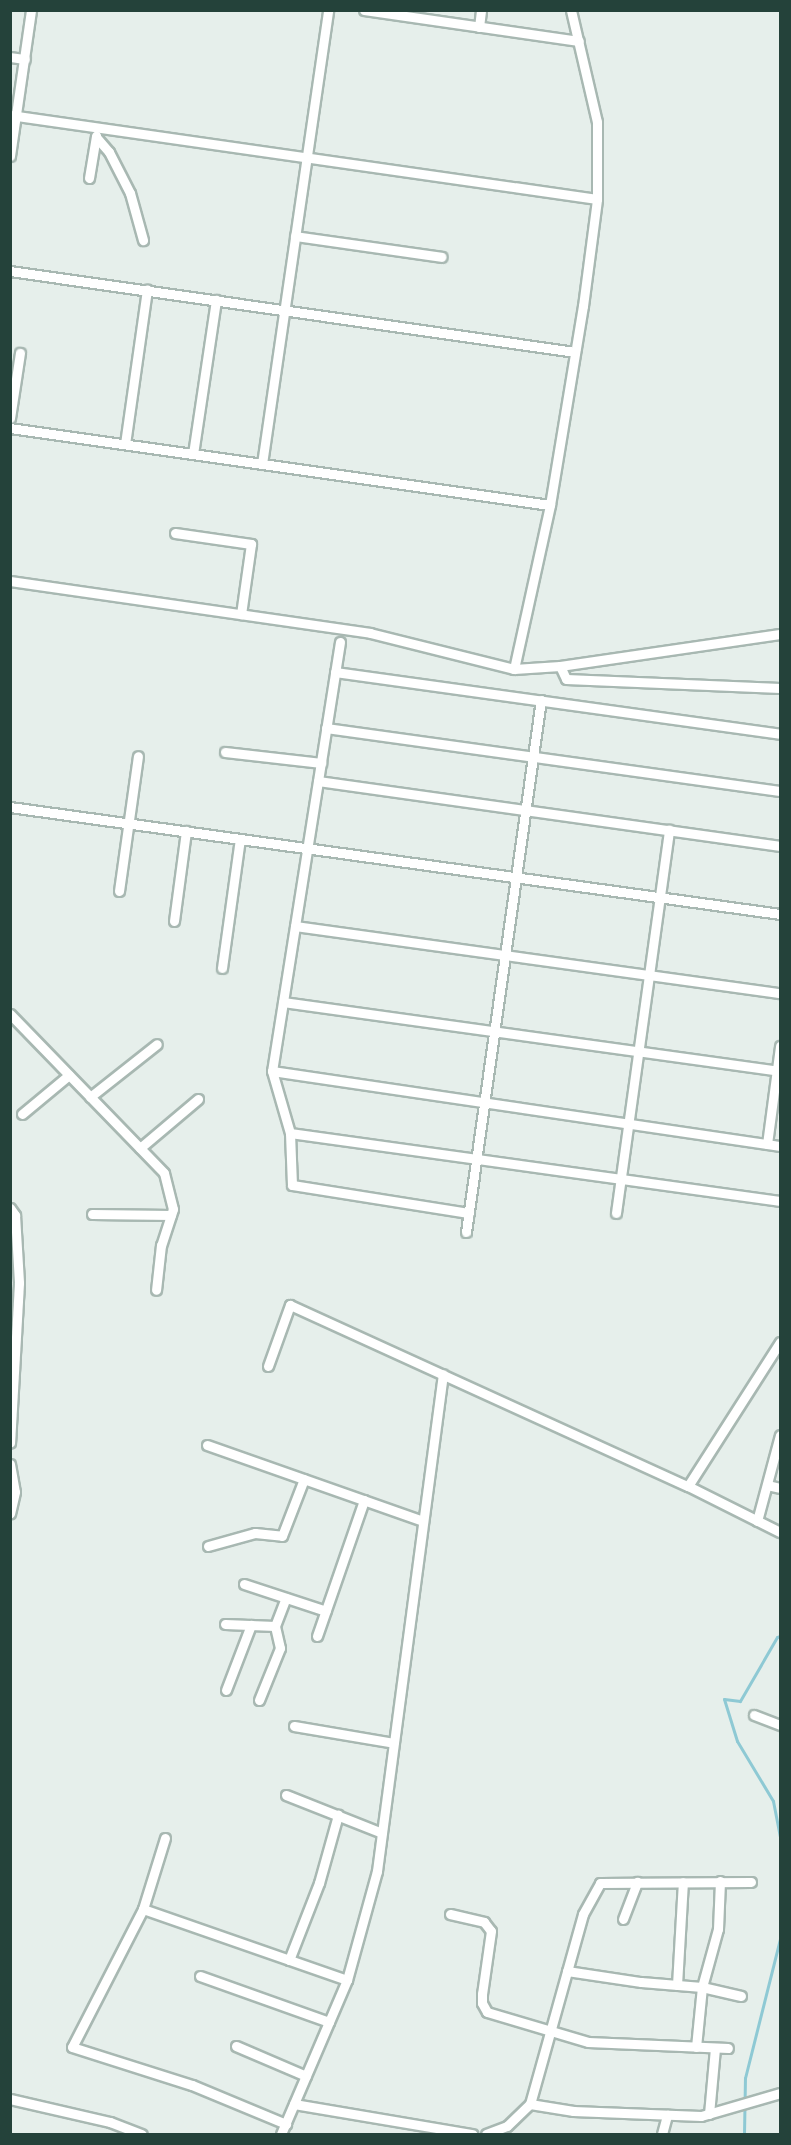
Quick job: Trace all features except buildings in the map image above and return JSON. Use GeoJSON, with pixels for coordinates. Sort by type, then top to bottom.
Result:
{"type":"FeatureCollection","features":[{"type":"Feature","properties":{"kind":"street"},"geometry":{"type":"LineString","coordinates":[[10,156],[13,116],[32,10]]}},
{"type":"Feature","properties":{"kind":"street"},"geometry":{"type":"LineString","coordinates":[[262,464],[328,10]]}},
{"type":"Feature","properties":{"kind":"street"},"geometry":{"type":"LineString","coordinates":[[364,10],[579,41]]}},
{"type":"Feature","properties":{"kind":"street"},"geometry":{"type":"LineString","coordinates":[[479,27],[481,10]]}},
{"type":"Feature","properties":{"kind":"street"},"geometry":{"type":"LineString","coordinates":[[514,669],[550,505],[597,199],[597,122],[571,10]]}},
{"type":"Feature","properties":{"kind":"street"},"geometry":{"type":"LineString","coordinates":[[10,57],[25,59]]}},
{"type":"Feature","properties":{"kind":"street"},"geometry":{"type":"LineString","coordinates":[[13,116],[97,132],[307,158],[597,199]]}},
{"type":"Feature","properties":{"kind":"street"},"geometry":{"type":"LineString","coordinates":[[89,178],[97,132]]}},
{"type":"Feature","properties":{"kind":"street"},"geometry":{"type":"LineString","coordinates":[[97,132],[130,193],[143,240]]}},
{"type":"Feature","properties":{"kind":"street"},"geometry":{"type":"LineString","coordinates":[[295,236],[442,257]]}},
{"type":"Feature","properties":{"kind":"street"},"geometry":{"type":"LineString","coordinates":[[10,271],[575,352]]}},
{"type":"Feature","properties":{"kind":"street"},"geometry":{"type":"LineString","coordinates":[[125,444],[147,291]]}},
{"type":"Feature","properties":{"kind":"street"},"geometry":{"type":"LineString","coordinates":[[193,454],[216,300]]}},
{"type":"Feature","properties":{"kind":"street"},"geometry":{"type":"LineString","coordinates":[[10,418],[20,352]]}},
{"type":"Feature","properties":{"kind":"street"},"geometry":{"type":"LineString","coordinates":[[10,428],[550,505]]}},
{"type":"Feature","properties":{"kind":"street"},"geometry":{"type":"LineString","coordinates":[[175,533],[251,544],[241,614]]}},
{"type":"Feature","properties":{"kind":"street"},"geometry":{"type":"LineString","coordinates":[[10,581],[369,633],[514,669],[560,666],[780,634]]}},
{"type":"Feature","properties":{"kind":"street"},"geometry":{"type":"LineString","coordinates":[[340,642],[272,1071],[290,1133],[292,1185],[469,1213]]}},
{"type":"Feature","properties":{"kind":"street"},"geometry":{"type":"LineString","coordinates":[[560,666],[566,679],[780,688]]}},
{"type":"Feature","properties":{"kind":"street"},"geometry":{"type":"LineString","coordinates":[[335,672],[780,734]]}},
{"type":"Feature","properties":{"kind":"street"},"geometry":{"type":"LineString","coordinates":[[466,1232],[541,700]]}},
{"type":"Feature","properties":{"kind":"street"},"geometry":{"type":"LineString","coordinates":[[326,728],[780,791]]}},
{"type":"Feature","properties":{"kind":"street"},"geometry":{"type":"LineString","coordinates":[[225,752],[321,763]]}},
{"type":"Feature","properties":{"kind":"street"},"geometry":{"type":"LineString","coordinates":[[120,891],[138,756]]}},
{"type":"Feature","properties":{"kind":"street"},"geometry":{"type":"LineString","coordinates":[[318,781],[780,846]]}},
{"type":"Feature","properties":{"kind":"street"},"geometry":{"type":"LineString","coordinates":[[10,807],[780,914]]}},
{"type":"Feature","properties":{"kind":"street"},"geometry":{"type":"LineString","coordinates":[[616,1213],[669,830]]}},
{"type":"Feature","properties":{"kind":"street"},"geometry":{"type":"LineString","coordinates":[[174,921],[186,831]]}},
{"type":"Feature","properties":{"kind":"street"},"geometry":{"type":"LineString","coordinates":[[222,968],[240,839]]}},
{"type":"Feature","properties":{"kind":"street"},"geometry":{"type":"LineString","coordinates":[[295,926],[780,993]]}},
{"type":"Feature","properties":{"kind":"street"},"geometry":{"type":"LineString","coordinates":[[283,1002],[779,1070]]}},
{"type":"Feature","properties":{"kind":"street"},"geometry":{"type":"LineString","coordinates":[[10,1014],[164,1173],[173,1209],[161,1245],[156,1290]]}},
{"type":"Feature","properties":{"kind":"street"},"geometry":{"type":"LineString","coordinates":[[90,1097],[157,1044]]}},
{"type":"Feature","properties":{"kind":"street"},"geometry":{"type":"LineString","coordinates":[[767,1144],[779,1070],[780,1046]]}},
{"type":"Feature","properties":{"kind":"street"},"geometry":{"type":"LineString","coordinates":[[272,1071],[780,1146]]}},
{"type":"Feature","properties":{"kind":"street"},"geometry":{"type":"LineString","coordinates":[[22,1114],[69,1075]]}},
{"type":"Feature","properties":{"kind":"street"},"geometry":{"type":"LineString","coordinates":[[140,1148],[198,1099]]}},
{"type":"Feature","properties":{"kind":"street"},"geometry":{"type":"LineString","coordinates":[[290,1133],[780,1201]]}},
{"type":"Feature","properties":{"kind":"street"},"geometry":{"type":"LineString","coordinates":[[10,1443],[15,1282],[12,1213]]}},
{"type":"Feature","properties":{"kind":"street"},"geometry":{"type":"LineString","coordinates":[[93,1214],[171,1215]]}},
{"type":"Feature","properties":{"kind":"street"},"geometry":{"type":"LineString","coordinates":[[268,1366],[290,1305],[688,1486],[780,1532]]}},
{"type":"Feature","properties":{"kind":"street"},"geometry":{"type":"LineString","coordinates":[[688,1486],[780,1342]]}},
{"type":"Feature","properties":{"kind":"street"},"geometry":{"type":"LineString","coordinates":[[281,2134],[347,1980],[377,1871],[443,1374]]}},
{"type":"Feature","properties":{"kind":"street"},"geometry":{"type":"LineString","coordinates":[[757,1521],[780,1435]]}},
{"type":"Feature","properties":{"kind":"street"},"geometry":{"type":"LineString","coordinates":[[207,1445],[423,1521]]}},
{"type":"Feature","properties":{"kind":"street"},"geometry":{"type":"LineString","coordinates":[[10,1464],[15,1492],[10,1513]]}},
{"type":"Feature","properties":{"kind":"street"},"geometry":{"type":"LineString","coordinates":[[208,1546],[255,1533],[282,1536],[304,1479]]}},
{"type":"Feature","properties":{"kind":"street"},"geometry":{"type":"LineString","coordinates":[[767,1485],[780,1488]]}},
{"type":"Feature","properties":{"kind":"street"},"geometry":{"type":"LineString","coordinates":[[317,1636],[364,1500]]}},
{"type":"Feature","properties":{"kind":"street"},"geometry":{"type":"LineString","coordinates":[[244,1584],[326,1611]]}},
{"type":"Feature","properties":{"kind":"street"},"geometry":{"type":"LineString","coordinates":[[259,1700],[280,1648],[275,1626],[286,1598]]}},
{"type":"Feature","properties":{"kind":"street"},"geometry":{"type":"LineString","coordinates":[[225,1624],[275,1626]]}},
{"type":"Feature","properties":{"kind":"street"},"geometry":{"type":"LineString","coordinates":[[226,1689],[250,1625]]}},
{"type":"Feature","properties":{"kind":"street"},"geometry":{"type":"LineString","coordinates":[[754,1715],[780,1725]]}},
{"type":"Feature","properties":{"kind":"street"},"geometry":{"type":"LineString","coordinates":[[294,1726],[394,1743]]}},
{"type":"Feature","properties":{"kind":"street"},"geometry":{"type":"LineString","coordinates":[[286,1795],[382,1833]]}},
{"type":"Feature","properties":{"kind":"street"},"geometry":{"type":"LineString","coordinates":[[289,1960],[319,1883],[338,1815]]}},
{"type":"Feature","properties":{"kind":"street"},"geometry":{"type":"LineString","coordinates":[[165,1838],[143,1910],[72,2047],[192,2085],[286,2124]]}},
{"type":"Feature","properties":{"kind":"street"},"geometry":{"type":"LineString","coordinates":[[696,2047],[702,1987],[718,1929],[720,1881]]}},
{"type":"Feature","properties":{"kind":"street"},"geometry":{"type":"LineString","coordinates":[[623,1919],[637,1882]]}},
{"type":"Feature","properties":{"kind":"street"},"geometry":{"type":"LineString","coordinates":[[677,1985],[683,1882]]}},
{"type":"Feature","properties":{"kind":"street"},"geometry":{"type":"LineString","coordinates":[[486,2134],[507,2126],[530,2104],[583,1914],[595,1887],[600,1883],[751,1882]]}},
{"type":"Feature","properties":{"kind":"street"},"geometry":{"type":"LineString","coordinates":[[143,1910],[347,1980]]}},
{"type":"Feature","properties":{"kind":"street"},"geometry":{"type":"LineString","coordinates":[[450,1914],[484,1922],[491,1930],[482,1994],[486,2012],[588,2042],[728,2048]]}},
{"type":"Feature","properties":{"kind":"street"},"geometry":{"type":"LineString","coordinates":[[567,1971],[702,1987],[741,1996]]}},
{"type":"Feature","properties":{"kind":"street"},"geometry":{"type":"LineString","coordinates":[[200,1976],[329,2022]]}},
{"type":"Feature","properties":{"kind":"street"},"geometry":{"type":"LineString","coordinates":[[236,2046],[306,2076]]}},
{"type":"Feature","properties":{"kind":"street"},"geometry":{"type":"LineString","coordinates":[[709,2114],[715,2048]]}},
{"type":"Feature","properties":{"kind":"street"},"geometry":{"type":"LineString","coordinates":[[530,2104],[573,2111],[701,2116],[780,2093]]}},
{"type":"Feature","properties":{"kind":"street"},"geometry":{"type":"LineString","coordinates":[[10,2099],[110,2122],[142,2134]]}},
{"type":"Feature","properties":{"kind":"street"},"geometry":{"type":"LineString","coordinates":[[294,2104],[472,2134]]}},
{"type":"Feature","properties":{"kind":"street"},"geometry":{"type":"LineString","coordinates":[[662,2134],[668,2115]]}},
{"type":"Feature","properties":{"kind":"waterway"},"geometry":{"type":"LineString","coordinates":[[780,1636],[777,1637],[740,1701],[724,1699],[737,1741],[773,1801],[780,1836]]}},
{"type":"Feature","properties":{"kind":"waterway"},"geometry":{"type":"LineString","coordinates":[[744,2134],[745,2078],[780,1939]]}}]}
